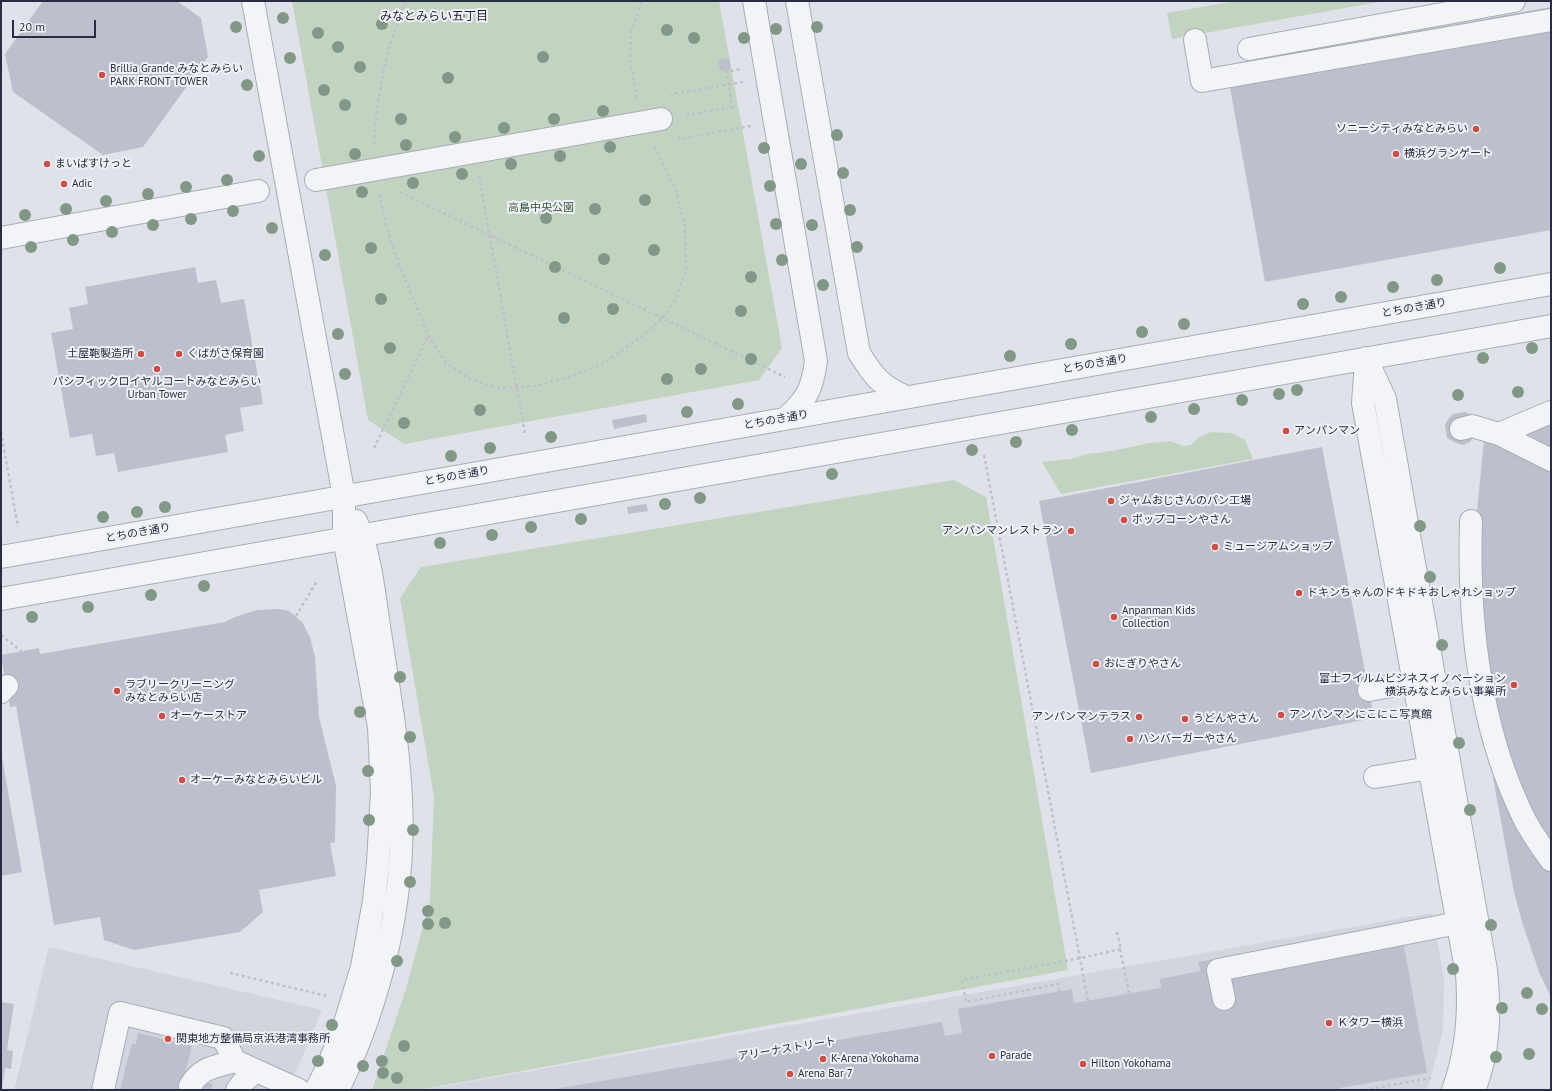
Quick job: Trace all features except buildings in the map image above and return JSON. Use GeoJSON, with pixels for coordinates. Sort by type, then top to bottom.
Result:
{"type":"FeatureCollection","features":[{"type":"Feature","properties":{"kind":"street"},"geometry":{"type":"LineString","coordinates":[[253,1],[344,496],[394,717],[401,800],[401,860],[395,912],[381,974],[365,1026],[338,1090]]}},
{"type":"Feature","properties":{"kind":"street"},"geometry":{"type":"LineString","coordinates":[[754,1],[816,361],[814,378],[806,398],[785,419]]}},
{"type":"Feature","properties":{"kind":"street"},"geometry":{"type":"LineString","coordinates":[[797,1],[858,353],[876,378],[889,389],[906,397]]}},
{"type":"Feature","properties":{"kind":"street"},"geometry":{"type":"LineString","coordinates":[[1249,49],[1514,1]]}},
{"type":"Feature","properties":{"kind":"street"},"geometry":{"type":"LineString","coordinates":[[1199,52],[1202,81],[1551,20]]}},
{"type":"Feature","properties":{"kind":"street"},"geometry":{"type":"LineString","coordinates":[[316,180],[374,175],[474,152],[651,121]]}},
{"type":"Feature","properties":{"kind":"street"},"geometry":{"type":"LineString","coordinates":[[1,238],[258,191]]}},
{"type":"Feature","properties":{"kind":"street","name":"とちのき通り"},"geometry":{"type":"LineString","coordinates":[[1,557],[1551,284]]}},
{"type":"Feature","properties":{"kind":"street"},"geometry":{"type":"LineString","coordinates":[[1,599],[1551,326]]}},
{"type":"Feature","properties":{"kind":"street"},"geometry":{"type":"LineString","coordinates":[[1366,358],[1363,403],[1467,974],[1468,1019],[1463,1061],[1453,1090]]}},
{"type":"Feature","properties":{"kind":"street"},"geometry":{"type":"LineString","coordinates":[[1366,358],[1385,400],[1486,970],[1488,1019],[1482,1064],[1474,1090]]}},
{"type":"Feature","properties":{"kind":"street"},"geometry":{"type":"LineString","coordinates":[[1499,434],[1551,412]]}},
{"type":"Feature","properties":{"kind":"street"},"geometry":{"type":"LineString","coordinates":[[1461,428],[1472,426],[1499,434],[1551,460]]}},
{"type":"Feature","properties":{"kind":"street"},"geometry":{"type":"LineString","coordinates":[[1471,521],[1471,572],[1475,625],[1481,681],[1492,735],[1501,763],[1522,815],[1536,839],[1551,860]]}},
{"type":"Feature","properties":{"kind":"street"},"geometry":{"type":"LineString","coordinates":[[316,1090],[328,1066],[362,967],[374,901],[378,863],[382,792],[379,727],[353,536]]}},
{"type":"Feature","properties":{"kind":"street"},"geometry":{"type":"LineString","coordinates":[[1369,690],[1414,682]]}},
{"type":"Feature","properties":{"kind":"street"},"geometry":{"type":"LineString","coordinates":[[1375,777],[1430,768]]}},
{"type":"Feature","properties":{"kind":"street"},"geometry":{"type":"LineString","coordinates":[[1224,999],[1218,970],[1458,923]]}},
{"type":"Feature","properties":{"kind":"street"},"geometry":{"type":"LineString","coordinates":[[103,1090],[120,1013],[223,1038],[235,1061],[300,1090]]}},
{"type":"Feature","properties":{"kind":"street"},"geometry":{"type":"LineString","coordinates":[[191,1090],[190,1086],[195,1076],[202,1071],[235,1061]]}},
{"type":"Feature","properties":{"kind":"street"},"geometry":{"type":"LineString","coordinates":[[237,1090],[244,1081],[256,1071]]}},
{"type":"Feature","properties":{"kind":"path"},"geometry":{"type":"LineString","coordinates":[[406,1],[392,39],[379,90],[374,175],[391,243],[428,335],[446,363],[470,380],[498,388],[535,386],[573,376],[606,362],[642,336],[662,319],[675,300],[686,271],[684,227],[676,191],[630,60],[631,31],[642,1]]}},
{"type":"Feature","properties":{"kind":"path"},"geometry":{"type":"LineString","coordinates":[[683,115],[732,107],[726,70],[727,72],[741,69]]}},
{"type":"Feature","properties":{"kind":"path"},"geometry":{"type":"LineString","coordinates":[[679,93],[743,82]]}},
{"type":"Feature","properties":{"kind":"path"},"geometry":{"type":"LineString","coordinates":[[687,137],[751,126]]}},
{"type":"Feature","properties":{"kind":"path"},"geometry":{"type":"LineString","coordinates":[[474,152],[525,434]]}},
{"type":"Feature","properties":{"kind":"path"},"geometry":{"type":"LineString","coordinates":[[374,175],[489,235],[785,377]]}},
{"type":"Feature","properties":{"kind":"path"},"geometry":{"type":"LineString","coordinates":[[374,448],[428,335]]}},
{"type":"Feature","properties":{"kind":"path"},"geometry":{"type":"LineString","coordinates":[[1,432],[18,527]]}},
{"type":"Feature","properties":{"kind":"path"},"geometry":{"type":"LineString","coordinates":[[984,454],[1105,1090]]}},
{"type":"Feature","properties":{"kind":"path"},"geometry":{"type":"LineString","coordinates":[[296,616],[317,581]]}},
{"type":"Feature","properties":{"kind":"path"},"geometry":{"type":"LineString","coordinates":[[1,635],[21,651]]}},
{"type":"Feature","properties":{"kind":"path"},"geometry":{"type":"LineString","coordinates":[[1132,1013],[1130,998],[1122,962],[1121,954],[1120,947],[1117,932],[1121,949],[1114,951],[1081,958],[962,980],[966,1002],[1058,984],[1066,1026],[1132,1013],[1224,999],[1242,1090]]}},
{"type":"Feature","properties":{"kind":"path"},"geometry":{"type":"LineString","coordinates":[[230,973],[334,997]]}},
{"type":"Feature","properties":{"kind":"path","name":"アリーナストリート"},"geometry":{"type":"LineString","coordinates":[[587,1090],[932,1032],[942,1090]]}},
{"type":"Feature","properties":{"kind":"path"},"geometry":{"type":"LineString","coordinates":[[934,1045],[943,1044],[951,1090]]}},
{"type":"Feature","properties":{"kind":"path"},"geometry":{"type":"LineString","coordinates":[[1364,1090],[1433,1077]]}},
{"type":"Feature","properties":{"kind":"shaded area"},"geometry":{"type":"Polygon","coordinates":[[[1432,913],[1444,977],[1443,1030],[1429,1084],[1426,1090],[422,1090],[1432,913]]]}},
{"type":"Feature","properties":{"kind":"shaded area","name":"関東地方整備局京浜港湾事務所"},"geometry":{"type":"Polygon","coordinates":[[[49,947],[322,1010],[298,1067],[286,1090],[14,1090],[49,947]]]}},
{"type":"Feature","properties":{"kind":"green space","name":"高島中央公園"},"geometry":{"type":"Polygon","coordinates":[[[292,1],[719,1],[782,348],[759,380],[404,444],[368,420],[292,1]]]}},
{"type":"Feature","properties":{"kind":"green space"},"geometry":{"type":"Polygon","coordinates":[[[1236,1],[1384,1],[1172,39],[1167,13],[1236,1]]]}},
{"type":"Feature","properties":{"kind":"green space"},"geometry":{"type":"Polygon","coordinates":[[[1211,432],[1231,433],[1245,440],[1253,459],[1061,494],[1042,462],[1071,459],[1087,454],[1112,451],[1150,443],[1171,441],[1183,446],[1191,445],[1199,437],[1211,432]]]}},
{"type":"Feature","properties":{"kind":"green space"},"geometry":{"type":"Polygon","coordinates":[[[954,480],[986,497],[1068,970],[419,1090],[372,1090],[406,989],[430,900],[434,797],[400,598],[421,567],[954,480]]]}},
{"type":"Feature","properties":{"kind":"place","name":"Brillia Grande みなとみらい PARK FRONT TOWER"},"geometry":{"type":"Point","coordinates":[102,75]}},
{"type":"Feature","properties":{"kind":"place","name":"ソニーシティみなとみらい"},"geometry":{"type":"Point","coordinates":[1476,129]}},
{"type":"Feature","properties":{"kind":"place","name":"横浜グランゲート"},"geometry":{"type":"Point","coordinates":[1396,154]}},
{"type":"Feature","properties":{"kind":"place","name":"まいばすけっと"},"geometry":{"type":"Point","coordinates":[47,164]}},
{"type":"Feature","properties":{"kind":"place","name":"Adic"},"geometry":{"type":"Point","coordinates":[64,184]}},
{"type":"Feature","properties":{"kind":"place","name":"土屋鞄製造所"},"geometry":{"type":"Point","coordinates":[141,354]}},
{"type":"Feature","properties":{"kind":"place","name":"くばがさ保育園"},"geometry":{"type":"Point","coordinates":[179,354]}},
{"type":"Feature","properties":{"kind":"place","name":"パシフィックロイヤルコートみなとみらい Urban Tower"},"geometry":{"type":"Point","coordinates":[157,369]}},
{"type":"Feature","properties":{"kind":"place","name":"アンパンマン"},"geometry":{"type":"Point","coordinates":[1286,431]}},
{"type":"Feature","properties":{"kind":"place","name":"ジャムおじさんのパン工場"},"geometry":{"type":"Point","coordinates":[1111,501]}},
{"type":"Feature","properties":{"kind":"place","name":"ポップコーンやさん"},"geometry":{"type":"Point","coordinates":[1124,520]}},
{"type":"Feature","properties":{"kind":"place","name":"アンパンマンレストラン"},"geometry":{"type":"Point","coordinates":[1071,531]}},
{"type":"Feature","properties":{"kind":"place","name":"ミュージアムショップ"},"geometry":{"type":"Point","coordinates":[1215,547]}},
{"type":"Feature","properties":{"kind":"place","name":"ドキンちゃんのドキドキおしゃれショップ"},"geometry":{"type":"Point","coordinates":[1299,593]}},
{"type":"Feature","properties":{"kind":"place","name":"Anpanman Kids Collection"},"geometry":{"type":"Point","coordinates":[1114,617]}},
{"type":"Feature","properties":{"kind":"place","name":"おにぎりやさん"},"geometry":{"type":"Point","coordinates":[1096,664]}},
{"type":"Feature","properties":{"kind":"place","name":"富士フイルムビジネスイノベーション 横浜みなとみらい事業所"},"geometry":{"type":"Point","coordinates":[1514,685]}},
{"type":"Feature","properties":{"kind":"place","name":"ラブリークリーニング みなとみらい店"},"geometry":{"type":"Point","coordinates":[117,691]}},
{"type":"Feature","properties":{"kind":"place","name":"アンパンマンにこにこ写真館"},"geometry":{"type":"Point","coordinates":[1281,715]}},
{"type":"Feature","properties":{"kind":"place","name":"オーケーストア"},"geometry":{"type":"Point","coordinates":[162,716]}},
{"type":"Feature","properties":{"kind":"place","name":"アンパンマンテラス"},"geometry":{"type":"Point","coordinates":[1139,717]}},
{"type":"Feature","properties":{"kind":"place","name":"うどんやさん"},"geometry":{"type":"Point","coordinates":[1185,719]}},
{"type":"Feature","properties":{"kind":"place","name":"ハンバーガーやさん"},"geometry":{"type":"Point","coordinates":[1130,739]}},
{"type":"Feature","properties":{"kind":"place","name":"オーケーみなとみらいビル"},"geometry":{"type":"Point","coordinates":[182,780]}},
{"type":"Feature","properties":{"kind":"place","name":"Ｋタワー横浜"},"geometry":{"type":"Point","coordinates":[1329,1023]}},
{"type":"Feature","properties":{"kind":"place","name":"関東地方整備局京浜港湾事務所"},"geometry":{"type":"Point","coordinates":[168,1039]}},
{"type":"Feature","properties":{"kind":"place","name":"Parade"},"geometry":{"type":"Point","coordinates":[992,1056]}},
{"type":"Feature","properties":{"kind":"place","name":"K-Arena Yokohama"},"geometry":{"type":"Point","coordinates":[823,1059]}},
{"type":"Feature","properties":{"kind":"place","name":"Hilton Yokohama"},"geometry":{"type":"Point","coordinates":[1083,1064]}},
{"type":"Feature","properties":{"kind":"place","name":"Arena Bar 7"},"geometry":{"type":"Point","coordinates":[790,1074]}},
{"type":"Feature","properties":{"kind":"district","name":"みなとみらい五丁目"},"geometry":{"type":"Point","coordinates":[434,17]}}]}
